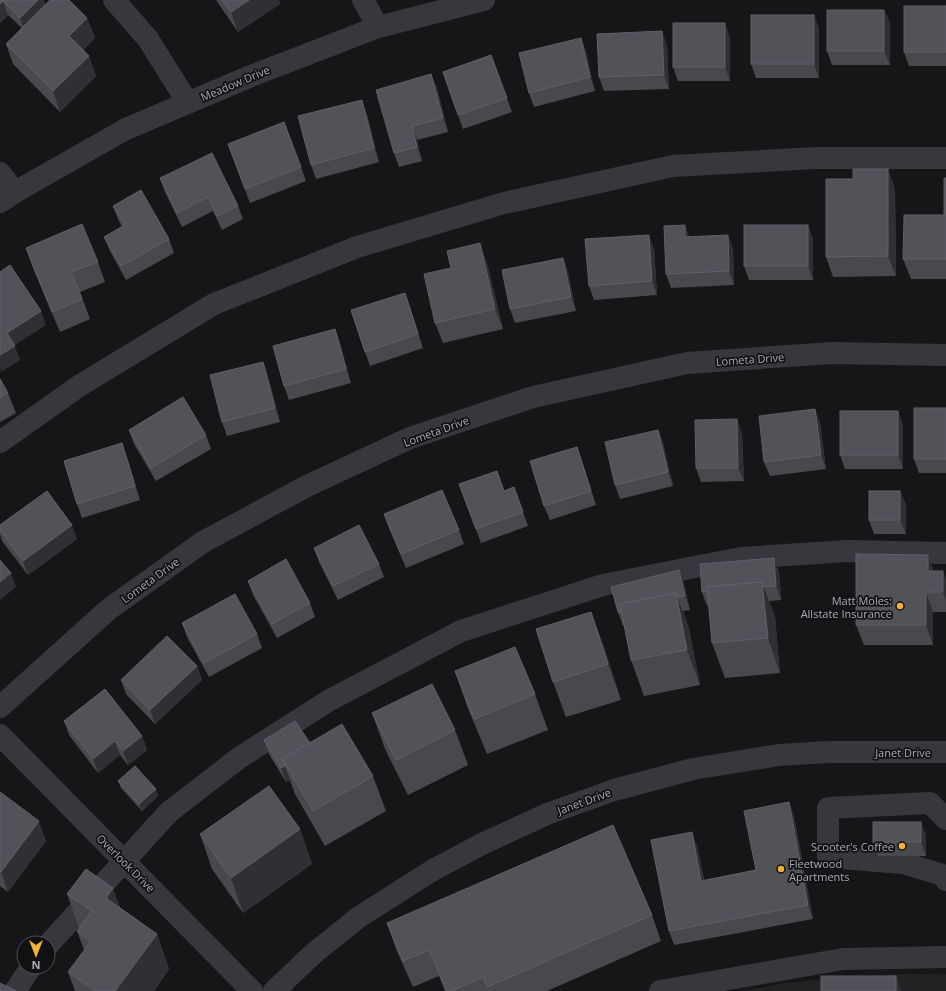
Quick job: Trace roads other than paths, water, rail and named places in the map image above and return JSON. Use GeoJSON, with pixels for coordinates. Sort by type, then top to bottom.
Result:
{"type":"FeatureCollection","features":[{"type":"Feature","properties":{"kind":"street"},"geometry":{"type":"LineString","coordinates":[[114,0],[148,39],[188,103]]}},
{"type":"Feature","properties":{"kind":"street"},"geometry":{"type":"LineString","coordinates":[[363,0],[378,27]]}},
{"type":"Feature","properties":{"kind":"street","name":"Meadow Drive"},"geometry":{"type":"LineString","coordinates":[[8,197],[126,129],[251,76],[378,27],[484,0]]}},
{"type":"Feature","properties":{"kind":"street"},"geometry":{"type":"LineString","coordinates":[[0,442],[79,386],[214,304],[357,247],[504,203],[673,166],[816,158],[946,158]]}},
{"type":"Feature","properties":{"kind":"street"},"geometry":{"type":"LineString","coordinates":[[0,173],[8,197]]}},
{"type":"Feature","properties":{"kind":"street","name":"Lometa Drive"},"geometry":{"type":"LineString","coordinates":[[0,707],[109,609],[203,542],[307,486],[410,438],[533,397],[687,363],[832,353],[946,355]]}},
{"type":"Feature","properties":{"kind":"street"},"geometry":{"type":"LineString","coordinates":[[56,936],[169,812],[239,758],[328,701],[461,631],[603,585],[740,558],[847,551],[946,553]]}},
{"type":"Feature","properties":{"kind":"street","name":"Overlook Drive"},"geometry":{"type":"LineString","coordinates":[[0,735],[252,991]]}},
{"type":"Feature","properties":{"kind":"street","name":"Janet Drive"},"geometry":{"type":"LineString","coordinates":[[274,991],[313,954],[358,917],[433,870],[482,844],[539,817],[614,790],[693,769],[779,755],[829,752],[946,752]]}},
{"type":"Feature","properties":{"kind":"street"},"geometry":{"type":"LineString","coordinates":[[946,819],[930,803],[828,808],[828,857],[903,864],[943,875],[946,880]]}},
{"type":"Feature","properties":{"kind":"street"},"geometry":{"type":"LineString","coordinates":[[660,991],[843,959],[946,957]]}},
{"type":"Feature","properties":{"kind":"street"},"geometry":{"type":"LineString","coordinates":[[15,991],[26,975]]}},
{"type":"Feature","properties":{"kind":"place","name":"Matt Moles: Allstate Insurance"},"geometry":{"type":"Point","coordinates":[900,606]}},
{"type":"Feature","properties":{"kind":"place","name":"Scooter's Coffee"},"geometry":{"type":"Point","coordinates":[902,846]}},
{"type":"Feature","properties":{"kind":"place","name":"Fleetwood Apartments"},"geometry":{"type":"Point","coordinates":[781,869]}}]}
